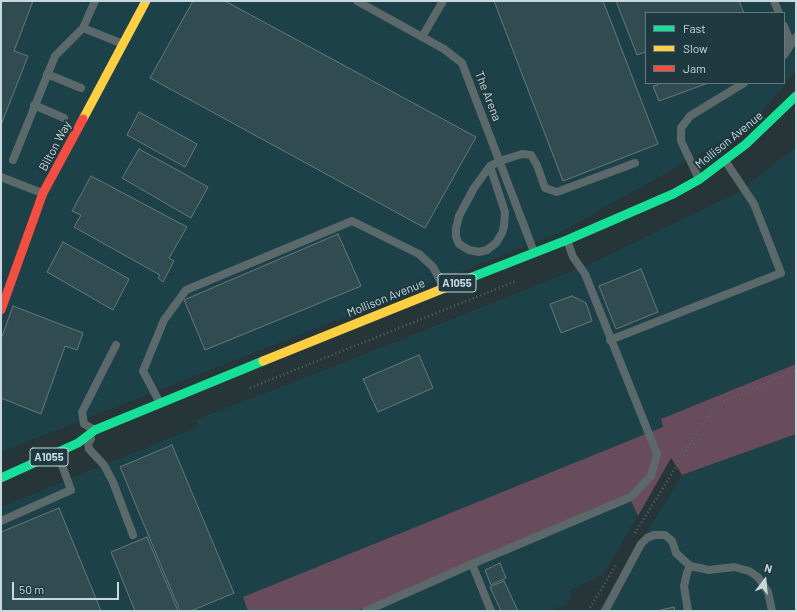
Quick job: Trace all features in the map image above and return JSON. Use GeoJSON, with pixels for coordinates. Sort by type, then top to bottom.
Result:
{"type":"FeatureCollection","features":[{"type":"Feature","properties":{"kind":"main road","name":"Bilton Way"},"geometry":{"type":"LineString","coordinates":[[1,310],[43,193],[146,1]]}},
{"type":"Feature","properties":{"kind":"main road","name":"Mollison Avenue"},"geometry":{"type":"LineString","coordinates":[[73,433],[95,430],[444,288],[567,240],[673,194],[700,179],[725,161],[770,123],[796,96]]}},
{"type":"Feature","properties":{"kind":"main road","name":"Mollison Avenue"},"geometry":{"type":"LineString","coordinates":[[1,478],[78,443],[95,430]]}},
{"type":"Feature","properties":{"kind":"lane"},"geometry":{"type":"LineString","coordinates":[[13,160],[34,105],[56,56],[63,46],[84,28],[95,1]]}},
{"type":"Feature","properties":{"kind":"lane","name":"The Arena"},"geometry":{"type":"LineString","coordinates":[[357,1],[422,37],[454,56],[462,63],[534,252]]}},
{"type":"Feature","properties":{"kind":"lane"},"geometry":{"type":"LineString","coordinates":[[422,37],[443,1]]}},
{"type":"Feature","properties":{"kind":"lane"},"geometry":{"type":"LineString","coordinates":[[774,1],[779,12]]}},
{"type":"Feature","properties":{"kind":"lane"},"geometry":{"type":"LineString","coordinates":[[84,28],[123,44]]}},
{"type":"Feature","properties":{"kind":"lane"},"geometry":{"type":"LineString","coordinates":[[785,29],[789,39],[786,52]]}},
{"type":"Feature","properties":{"kind":"lane"},"geometry":{"type":"LineString","coordinates":[[786,52],[796,37]]}},
{"type":"Feature","properties":{"kind":"lane"},"geometry":{"type":"LineString","coordinates":[[47,74],[81,88]]}},
{"type":"Feature","properties":{"kind":"lane"},"geometry":{"type":"LineString","coordinates":[[700,179],[681,141],[681,128],[690,116],[742,84]]}},
{"type":"Feature","properties":{"kind":"lane"},"geometry":{"type":"LineString","coordinates":[[34,105],[64,118]]}},
{"type":"Feature","properties":{"kind":"lane"},"geometry":{"type":"LineString","coordinates":[[490,166],[505,212],[504,226],[496,243],[487,250],[479,252],[469,250],[459,244],[456,237],[456,228],[460,216],[474,188],[490,166],[522,154],[531,155],[537,165],[545,188],[557,192],[635,163]]}},
{"type":"Feature","properties":{"kind":"lane"},"geometry":{"type":"LineString","coordinates":[[610,340],[781,273],[754,204],[725,161]]}},
{"type":"Feature","properties":{"kind":"lane"},"geometry":{"type":"LineString","coordinates":[[1,177],[43,193]]}},
{"type":"Feature","properties":{"kind":"lane"},"geometry":{"type":"LineString","coordinates":[[160,404],[143,371],[164,320],[186,290],[352,221],[419,254],[433,267],[444,288]]}},
{"type":"Feature","properties":{"kind":"lane"},"geometry":{"type":"LineString","coordinates":[[366,611],[472,564],[631,498],[651,476],[657,454],[610,340],[585,274],[573,257],[567,240]]}},
{"type":"Feature","properties":{"kind":"lane"},"geometry":{"type":"LineString","coordinates":[[116,345],[82,412],[84,424],[95,430],[88,443],[89,450],[104,465],[133,535]]}},
{"type":"Feature","properties":{"kind":"lane"},"geometry":{"type":"LineString","coordinates":[[1,521],[71,490],[57,453]]}},
{"type":"Feature","properties":{"kind":"lane"},"geometry":{"type":"LineString","coordinates":[[605,611],[641,544],[647,538],[654,535],[665,535],[672,541],[676,553],[690,566],[709,570],[734,567],[748,571],[758,577],[764,583],[768,592],[772,611]]}},
{"type":"Feature","properties":{"kind":"lane"},"geometry":{"type":"LineString","coordinates":[[472,564],[491,611]]}},
{"type":"Feature","properties":{"kind":"lane"},"geometry":{"type":"LineString","coordinates":[[688,611],[684,586],[690,566]]}},
{"type":"Feature","properties":{"kind":"path"},"geometry":{"type":"LineString","coordinates":[[631,540],[714,406],[796,370]]}},
{"type":"Feature","properties":{"kind":"path"},"geometry":{"type":"LineString","coordinates":[[588,611],[619,559]]}},
{"type":"Feature","properties":{"kind":"shaded area"},"geometry":{"type":"Polygon","coordinates":[[[1,1],[796,1],[796,71],[751,125],[559,233],[1,452],[1,1]]]}},
{"type":"Feature","properties":{"kind":"shaded area"},"geometry":{"type":"Polygon","coordinates":[[[796,147],[796,364],[661,419],[671,458],[604,574],[569,591],[571,596],[567,604],[550,611],[1,611],[1,507],[199,426],[196,420],[401,340],[596,261],[737,193],[796,147]]]}},
{"type":"Feature","properties":{"kind":"shaded area"},"geometry":{"type":"Polygon","coordinates":[[[796,364],[796,434],[682,475],[671,458],[638,516],[629,496],[357,611],[248,611],[243,597],[663,427],[661,419],[796,364]]]}},
{"type":"Feature","properties":{"kind":"shaded area"},"geometry":{"type":"Polygon","coordinates":[[[796,434],[796,611],[599,611],[682,475],[796,434]]]}},
{"type":"Feature","properties":{"kind":"building"},"geometry":{"type":"Polygon","coordinates":[[[1,1],[33,1],[14,51],[28,56],[1,125],[1,1]]]}},
{"type":"Feature","properties":{"kind":"building"},"geometry":{"type":"Polygon","coordinates":[[[193,1],[225,1],[476,137],[425,228],[150,78],[193,1]]]}},
{"type":"Feature","properties":{"kind":"building"},"geometry":{"type":"Polygon","coordinates":[[[494,1],[603,1],[658,144],[563,181],[494,1]]]}},
{"type":"Feature","properties":{"kind":"building"},"geometry":{"type":"Polygon","coordinates":[[[616,1],[739,1],[744,12],[645,12],[645,52],[637,55],[616,1]]]}},
{"type":"Feature","properties":{"kind":"building"},"geometry":{"type":"Polygon","coordinates":[[[705,84],[659,101],[653,86],[705,84]]]}},
{"type":"Feature","properties":{"kind":"building"},"geometry":{"type":"Polygon","coordinates":[[[139,112],[197,144],[185,167],[127,135],[139,112]]]}},
{"type":"Feature","properties":{"kind":"building"},"geometry":{"type":"Polygon","coordinates":[[[139,149],[208,187],[191,218],[122,178],[139,149]]]}},
{"type":"Feature","properties":{"kind":"building"},"geometry":{"type":"Polygon","coordinates":[[[91,176],[187,227],[169,258],[174,261],[163,282],[158,278],[160,275],[74,227],[81,215],[72,211],[91,176]]]}},
{"type":"Feature","properties":{"kind":"building"},"geometry":{"type":"Polygon","coordinates":[[[338,234],[361,286],[205,350],[184,300],[338,234]]]}},
{"type":"Feature","properties":{"kind":"building"},"geometry":{"type":"Polygon","coordinates":[[[63,242],[129,279],[113,310],[47,272],[63,242]]]}},
{"type":"Feature","properties":{"kind":"building"},"geometry":{"type":"Polygon","coordinates":[[[641,269],[658,312],[616,329],[599,286],[641,269]]]}},
{"type":"Feature","properties":{"kind":"building"},"geometry":{"type":"Polygon","coordinates":[[[572,296],[586,303],[592,321],[561,333],[550,304],[572,296]]]}},
{"type":"Feature","properties":{"kind":"building"},"geometry":{"type":"Polygon","coordinates":[[[13,306],[83,333],[77,350],[65,346],[41,414],[1,398],[1,339],[13,306]]]}},
{"type":"Feature","properties":{"kind":"building"},"geometry":{"type":"Polygon","coordinates":[[[419,355],[433,388],[378,412],[363,379],[419,355]]]}},
{"type":"Feature","properties":{"kind":"building"},"geometry":{"type":"Polygon","coordinates":[[[172,445],[234,593],[191,611],[180,611],[120,467],[172,445]]]}},
{"type":"Feature","properties":{"kind":"building"},"geometry":{"type":"Polygon","coordinates":[[[59,508],[101,611],[1,611],[1,532],[59,508]]]}},
{"type":"Feature","properties":{"kind":"building"},"geometry":{"type":"Polygon","coordinates":[[[147,537],[178,611],[135,611],[111,552],[147,537]]]}},
{"type":"Feature","properties":{"kind":"building"},"geometry":{"type":"Polygon","coordinates":[[[500,563],[506,578],[491,585],[485,570],[500,563]]]}},
{"type":"Feature","properties":{"kind":"building"},"geometry":{"type":"Polygon","coordinates":[[[504,581],[518,611],[501,611],[490,587],[504,581]]]}},
{"type":"Feature","properties":{"kind":"building"},"geometry":{"type":"Polygon","coordinates":[[[674,607],[675,611],[657,611],[674,607]]]}},
{"type":"Feature","properties":{"kind":"traffic: fast"},"geometry":{"type":"LineString","coordinates":[[462,281],[567,240],[673,194],[700,179],[746,144],[796,96]]}},
{"type":"Feature","properties":{"kind":"traffic: fast"},"geometry":{"type":"LineString","coordinates":[[1,478],[78,443],[95,430],[263,361]]}},
{"type":"Feature","properties":{"kind":"traffic: slow"},"geometry":{"type":"LineString","coordinates":[[83,119],[146,1]]}},
{"type":"Feature","properties":{"kind":"traffic: slow"},"geometry":{"type":"LineString","coordinates":[[263,361],[462,281]]}},
{"type":"Feature","properties":{"kind":"traffic: jam"},"geometry":{"type":"LineString","coordinates":[[1,310],[43,193],[83,119]]}}]}
